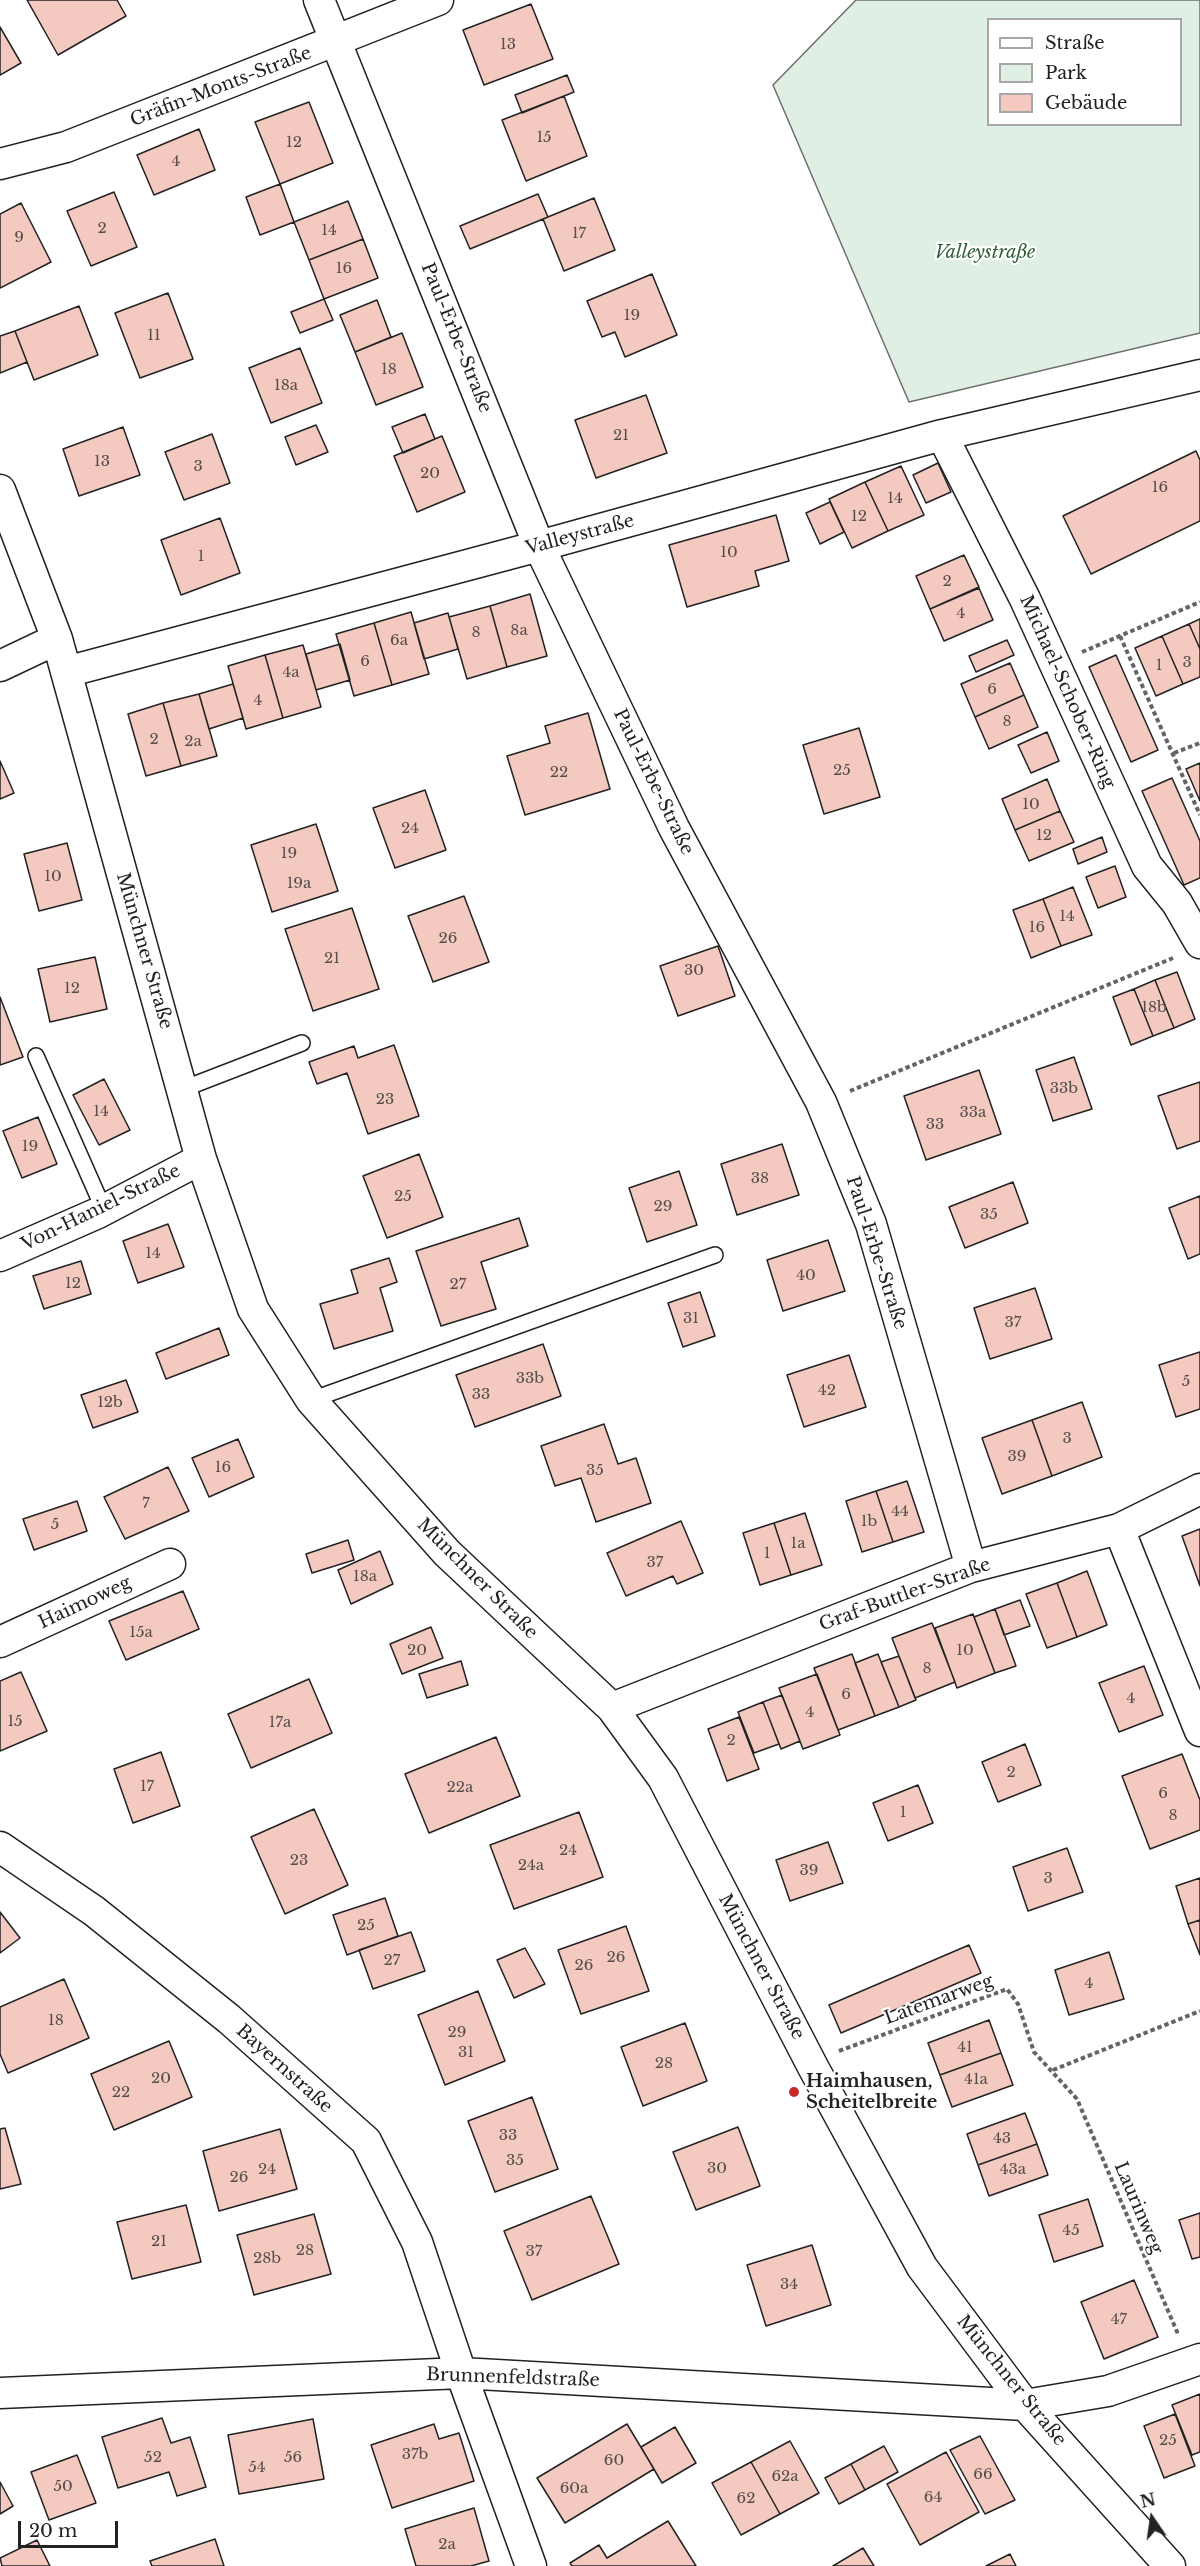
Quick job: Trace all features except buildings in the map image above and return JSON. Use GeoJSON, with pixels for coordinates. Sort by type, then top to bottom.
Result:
{"type":"FeatureCollection","features":[{"type":"Feature","properties":{"kind":"street","name":"Paul-Erbe-Straße"},"geometry":{"type":"LineString","coordinates":[[319,0],[539,546],[674,828],[822,1102],[871,1224],[971,1567]]}},
{"type":"Feature","properties":{"kind":"street","name":"Gräfin-Monts-Straße"},"geometry":{"type":"LineString","coordinates":[[0,164],[66,147],[438,0]]}},
{"type":"Feature","properties":{"kind":"street","name":"Valleystraße"},"geometry":{"type":"LineString","coordinates":[[66,672],[539,546],[942,435],[1200,375]]}},
{"type":"Feature","properties":{"kind":"street","name":"Michael-Schober-Ring"},"geometry":{"type":"LineString","coordinates":[[942,435],[1025,599],[1147,866],[1177,903],[1189,949]]}},
{"type":"Feature","properties":{"kind":"street","name":"Münchner Straße"},"geometry":{"type":"LineString","coordinates":[[0,490],[57,639],[201,1159],[253,1310],[311,1400],[447,1553],[612,1708],[663,1778],[813,2067],[922,2267],[1025,2405],[1170,2566]]}},
{"type":"Feature","properties":{"kind":"street"},"geometry":{"type":"LineString","coordinates":[[0,666],[57,639]]}},
{"type":"Feature","properties":{"kind":"street","name":"Von-Haniel-Straße"},"geometry":{"type":"LineString","coordinates":[[0,1256],[104,1210],[201,1159]]}},
{"type":"Feature","properties":{"kind":"street","name":"Graf-Buttler-Straße"},"geometry":{"type":"LineString","coordinates":[[612,1708],[971,1567],[1119,1529],[1200,1489]]}},
{"type":"Feature","properties":{"kind":"street"},"geometry":{"type":"LineString","coordinates":[[1119,1529],[1200,1731]]}},
{"type":"Feature","properties":{"kind":"street","name":"Haimoweg"},"geometry":{"type":"LineString","coordinates":[[0,1642],[170,1564]]}},
{"type":"Feature","properties":{"kind":"street","name":"Bayernstraße"},"geometry":{"type":"LineString","coordinates":[[0,1847],[94,1911],[229,2019],[366,2141],[417,2242],[461,2373],[531,2566]]}},
{"type":"Feature","properties":{"kind":"street","name":"Brunnenfeldstraße"},"geometry":{"type":"LineString","coordinates":[[0,2393],[461,2373],[1025,2405],[1108,2391],[1195,2361]]}},
{"type":"Feature","properties":{"kind":"lane"},"geometry":{"type":"LineString","coordinates":[[183,1089],[302,1043]]}},
{"type":"Feature","properties":{"kind":"lane"},"geometry":{"type":"LineString","coordinates":[[36,1056],[104,1210]]}},
{"type":"Feature","properties":{"kind":"lane"},"geometry":{"type":"LineString","coordinates":[[311,1400],[715,1255]]}},
{"type":"Feature","properties":{"kind":"path"},"geometry":{"type":"LineString","coordinates":[[1054,664],[1200,602]]}},
{"type":"Feature","properties":{"kind":"path"},"geometry":{"type":"LineString","coordinates":[[1119,636],[1174,753],[1200,815]]}},
{"type":"Feature","properties":{"kind":"path"},"geometry":{"type":"LineString","coordinates":[[1174,753],[1200,743]]}},
{"type":"Feature","properties":{"kind":"path"},"geometry":{"type":"LineString","coordinates":[[822,1102],[1189,949]]}},
{"type":"Feature","properties":{"kind":"path","name":"Latemarweg"},"geometry":{"type":"LineString","coordinates":[[813,2067],[841,2050],[1007,1989],[1018,2004],[1034,2052],[1053,2070]]}},
{"type":"Feature","properties":{"kind":"path"},"geometry":{"type":"LineString","coordinates":[[1053,2070],[1200,2011]]}},
{"type":"Feature","properties":{"kind":"path","name":"Laurinweg"},"geometry":{"type":"LineString","coordinates":[[1053,2070],[1077,2099],[1195,2361]]}},
{"type":"Feature","properties":{"kind":"green space","name":"Valleystraße"},"geometry":{"type":"Polygon","coordinates":[[[856,0],[1200,0],[1200,333],[909,402],[773,85],[856,0]]]}},
{"type":"Feature","properties":{"kind":"place","name":"Haimhausen, Scheitelbreite"},"geometry":{"type":"Point","coordinates":[794,2092]}}]}
